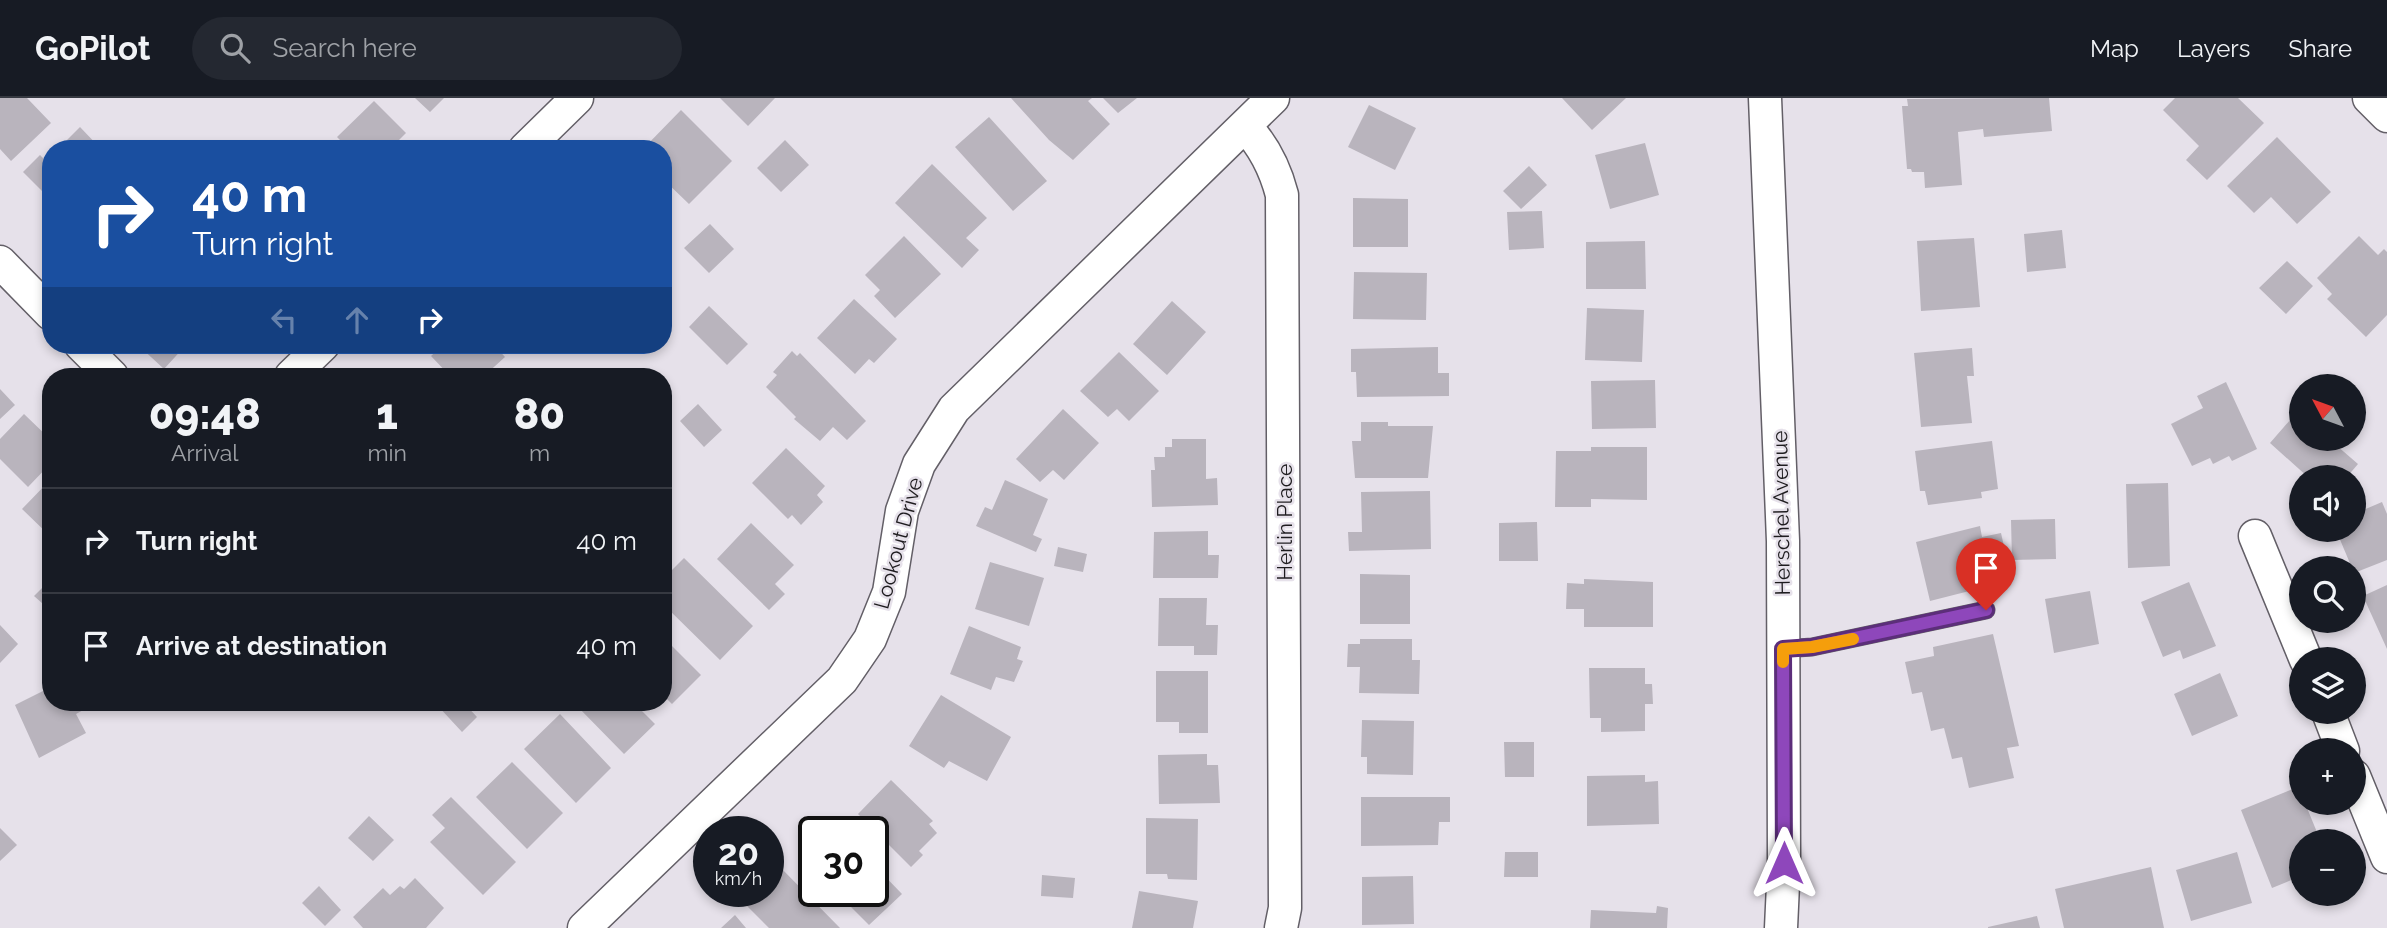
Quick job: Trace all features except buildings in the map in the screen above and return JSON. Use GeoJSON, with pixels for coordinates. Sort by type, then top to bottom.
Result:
{"type":"FeatureCollection","features":[{"type":"Feature","properties":{"kind":"street"},"geometry":{"type":"LineString","coordinates":[[534,140],[577,98]]}},
{"type":"Feature","properties":{"kind":"street","name":"Lookout Drive"},"geometry":{"type":"LineString","coordinates":[[584,928],[842,680],[870,639],[889,592],[902,511],[919,464],[954,409],[1273,98]]}},
{"type":"Feature","properties":{"kind":"street","name":"Herschel Avenue"},"geometry":{"type":"LineString","coordinates":[[1765,98],[1783,541],[1784,863],[1781,928]]}},
{"type":"Feature","properties":{"kind":"street"},"geometry":{"type":"LineString","coordinates":[[2369,98],[2387,116]]}},
{"type":"Feature","properties":{"kind":"street","name":"Herlin Place"},"geometry":{"type":"LineString","coordinates":[[1245,126],[1257,139],[1275,170],[1282,195],[1285,908],[1281,928]]}},
{"type":"Feature","properties":{"kind":"street"},"geometry":{"type":"LineString","coordinates":[[0,261],[42,305]]}},
{"type":"Feature","properties":{"kind":"street"},"geometry":{"type":"LineString","coordinates":[[90,354],[104,368]]}},
{"type":"Feature","properties":{"kind":"street"},"geometry":{"type":"LineString","coordinates":[[299,368],[314,354]]}},
{"type":"Feature","properties":{"kind":"street"},"geometry":{"type":"LineString","coordinates":[[2255,536],[2301,647]]}},
{"type":"Feature","properties":{"kind":"street"},"geometry":{"type":"LineString","coordinates":[[2366,806],[2387,858]]}},
{"type":"Feature","properties":{"kind":"lane"},"geometry":{"type":"LineString","coordinates":[[1783,649],[1812,647],[1986,610]]}},
{"type":"Feature","properties":{"kind":"slow traffic"},"geometry":{"type":"LineString","coordinates":[[1783,662],[1783,649],[1812,647],[1853,639]]}},
{"type":"Feature","properties":{"kind":"route"},"geometry":{"type":"LineString","coordinates":[[1784,863],[1783,649],[1812,647],[1986,610]]}}]}
